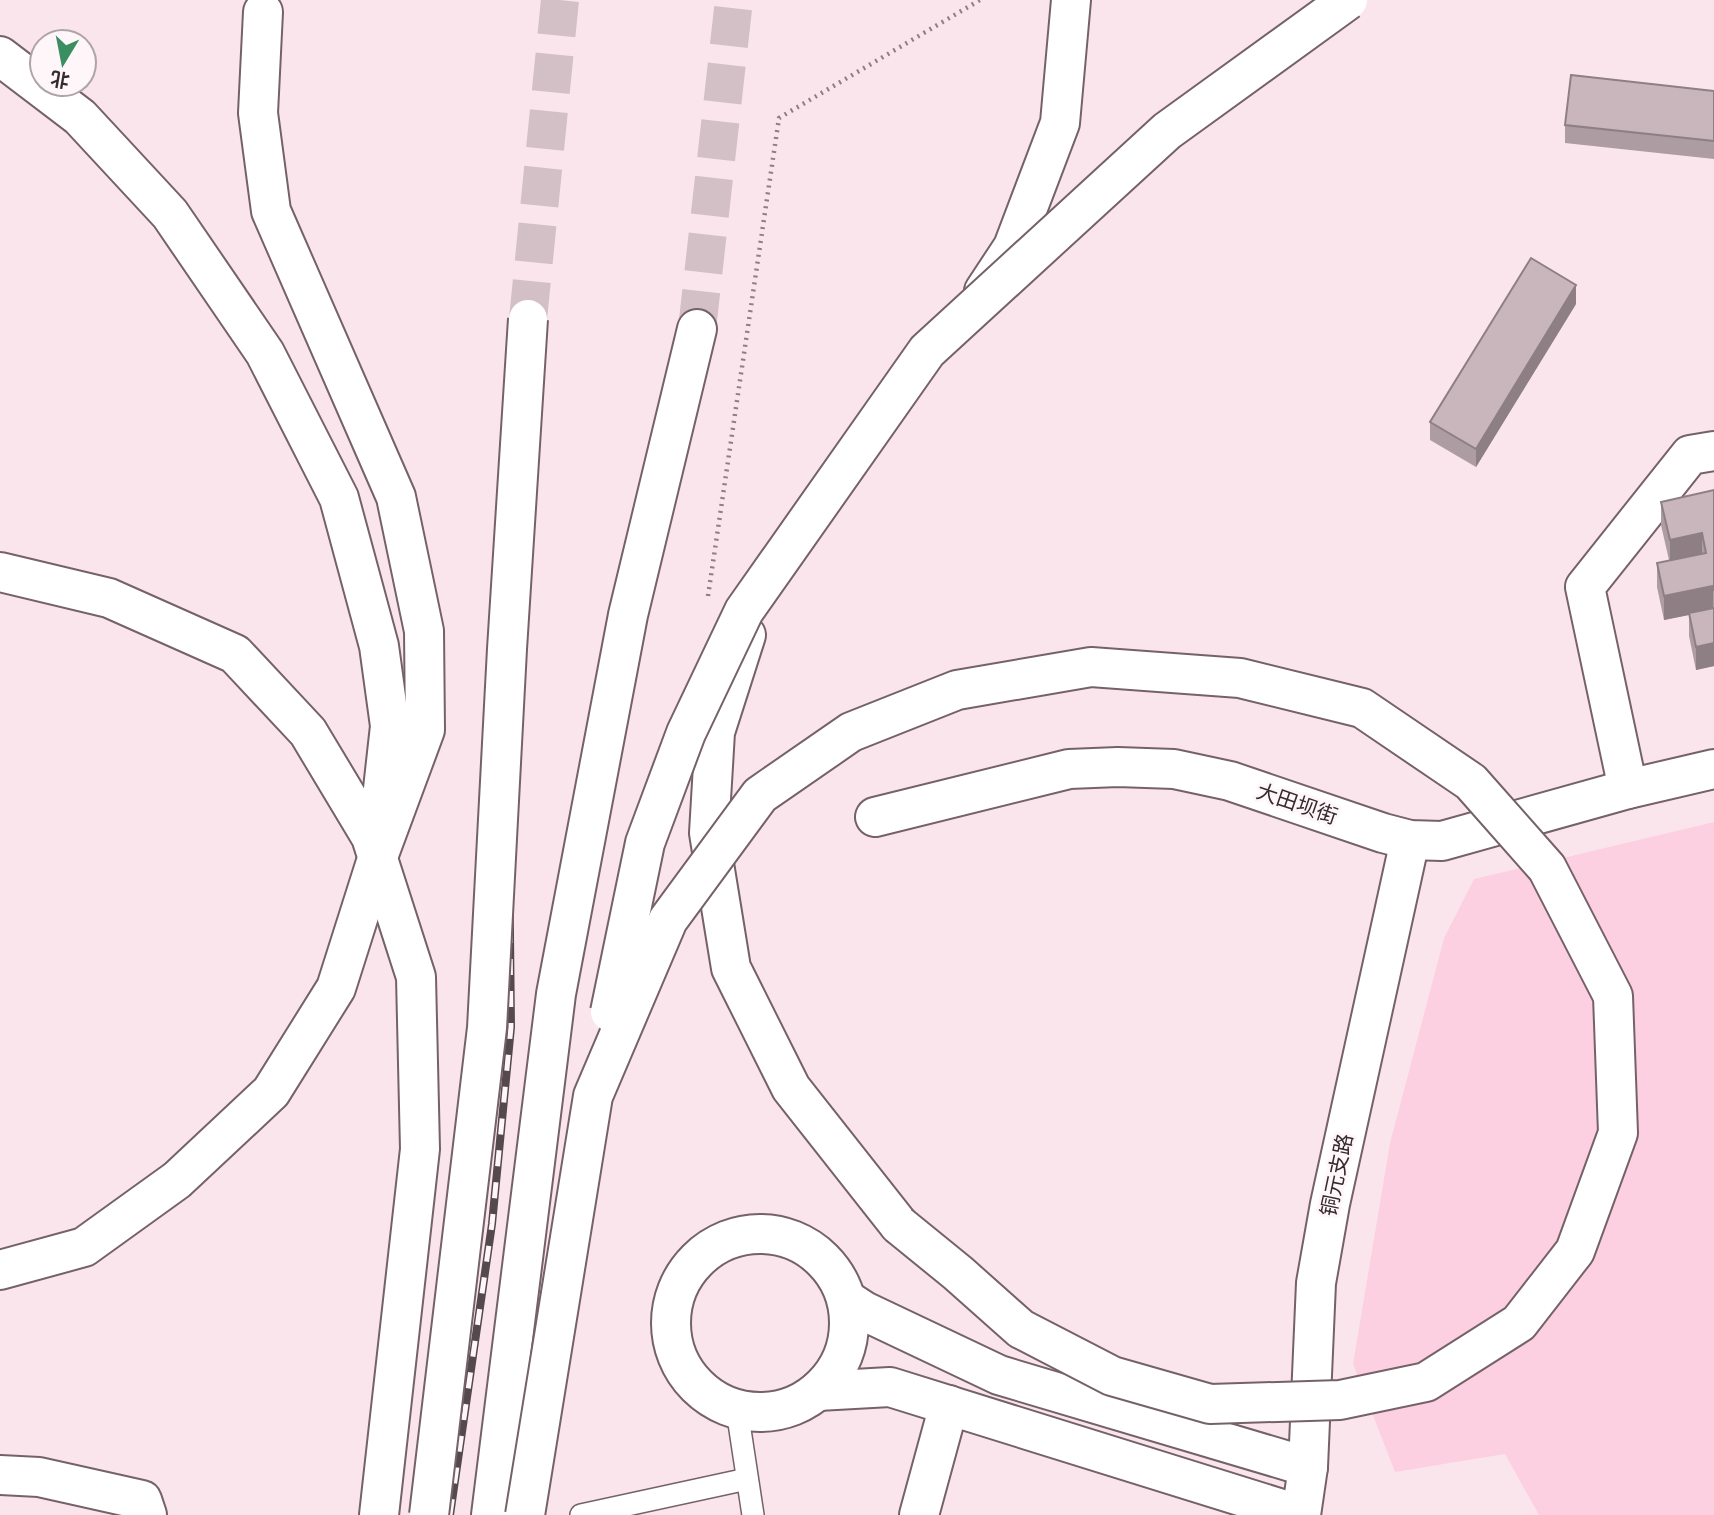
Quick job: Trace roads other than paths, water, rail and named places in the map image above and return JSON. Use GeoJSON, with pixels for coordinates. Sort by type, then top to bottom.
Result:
{"type":"FeatureCollection","features":[{"type":"Feature","properties":{"kind":"main road"},"geometry":{"type":"LineString","coordinates":[[593,1096],[667,920],[706,868],[714,857],[721,847],[760,795],[851,732],[957,690],[1091,667],[1240,678],[1362,708],[1471,782],[1547,868],[1613,996],[1618,1133],[1575,1251],[1519,1323],[1426,1382],[1340,1400],[1210,1404],[1112,1376],[1021,1328],[899,1225],[791,1087],[731,968],[713,860],[711,847],[709,833],[715,732],[761,586],[946,348],[1013,247],[1060,123],[1071,0]]}},
{"type":"Feature","properties":{"kind":"main road"},"geometry":{"type":"LineString","coordinates":[[525,1515],[593,1096],[645,842],[686,733],[744,611],[927,351],[1167,131],[1348,0]]}},
{"type":"Feature","properties":{"kind":"main road"},"geometry":{"type":"LineString","coordinates":[[0,1270],[84,1247],[177,1180],[271,1092],[336,988],[374,865],[425,730],[424,631],[396,496],[271,211],[258,113],[263,12]]}},
{"type":"Feature","properties":{"kind":"main road"},"geometry":{"type":"LineString","coordinates":[[0,56],[80,117],[170,214],[265,353],[339,498],[379,646],[390,726],[374,865]]}},
{"type":"Feature","properties":{"kind":"main road"},"geometry":{"type":"LineString","coordinates":[[429,1515],[487,1028],[528,319]]}},
{"type":"Feature","properties":{"kind":"main road"},"geometry":{"type":"LineString","coordinates":[[491,1515],[556,994],[628,615],[697,328]]}},
{"type":"Feature","properties":{"kind":"main road"},"geometry":{"type":"LineString","coordinates":[[1628,789],[1586,587],[1690,455],[1714,451]]}},
{"type":"Feature","properties":{"kind":"main road"},"geometry":{"type":"LineString","coordinates":[[0,572],[109,598],[235,654],[308,732],[371,837],[416,977],[420,1149],[379,1515]]}},
{"type":"Feature","properties":{"kind":"main road","name":"大田坝街"},"geometry":{"type":"LineString","coordinates":[[875,817],[1069,769],[1174,769],[1230,781],[1383,833],[1410,840],[1443,841],[1628,789],[1714,769]]}},
{"type":"Feature","properties":{"kind":"main road","name":"铜元支路"},"geometry":{"type":"LineString","coordinates":[[1301,1515],[1308,1467],[1316,1283],[1333,1190],[1410,840]]}},
{"type":"Feature","properties":{"kind":"main road"},"geometry":{"type":"LineString","coordinates":[[762,1233],[803,1245],[821,1257],[835,1274],[847,1300],[850,1314],[849,1336],[844,1356],[833,1376],[818,1391],[800,1403],[780,1410],[758,1413],[737,1410],[717,1402],[699,1389],[685,1373],[675,1353],[670,1332],[671,1310],[676,1290],[701,1255],[720,1243],[740,1236],[762,1233]]}},
{"type":"Feature","properties":{"kind":"main road"},"geometry":{"type":"LineString","coordinates":[[847,1300],[864,1311],[999,1376],[1308,1467]]}},
{"type":"Feature","properties":{"kind":"main road"},"geometry":{"type":"LineString","coordinates":[[818,1391],[890,1387],[1301,1515]]}},
{"type":"Feature","properties":{"kind":"main road"},"geometry":{"type":"LineString","coordinates":[[919,1515],[950,1405]]}},
{"type":"Feature","properties":{"kind":"main road"},"geometry":{"type":"LineString","coordinates":[[0,1475],[39,1477],[142,1500],[147,1515]]}},
{"type":"Feature","properties":{"kind":"lane"},"geometry":{"type":"LineString","coordinates":[[737,1410],[753,1515]]}},
{"type":"Feature","properties":{"kind":"lane"},"geometry":{"type":"LineString","coordinates":[[581,1515],[614,1511],[747,1479]]}},
{"type":"Feature","properties":{"kind":"tunnel"},"geometry":{"type":"LineString","coordinates":[[528,319],[560,0]]}},
{"type":"Feature","properties":{"kind":"tunnel"},"geometry":{"type":"LineString","coordinates":[[697,329],[734,0]]}},
{"type":"Feature","properties":{"kind":"railway"},"geometry":{"type":"LineString","coordinates":[[429,1515],[470,1223],[489,1038],[487,838]]}},
{"type":"Feature","properties":{"kind":"railway"},"geometry":{"type":"LineString","coordinates":[[450,1515],[492,1224],[511,1027],[509,843]]}}]}
